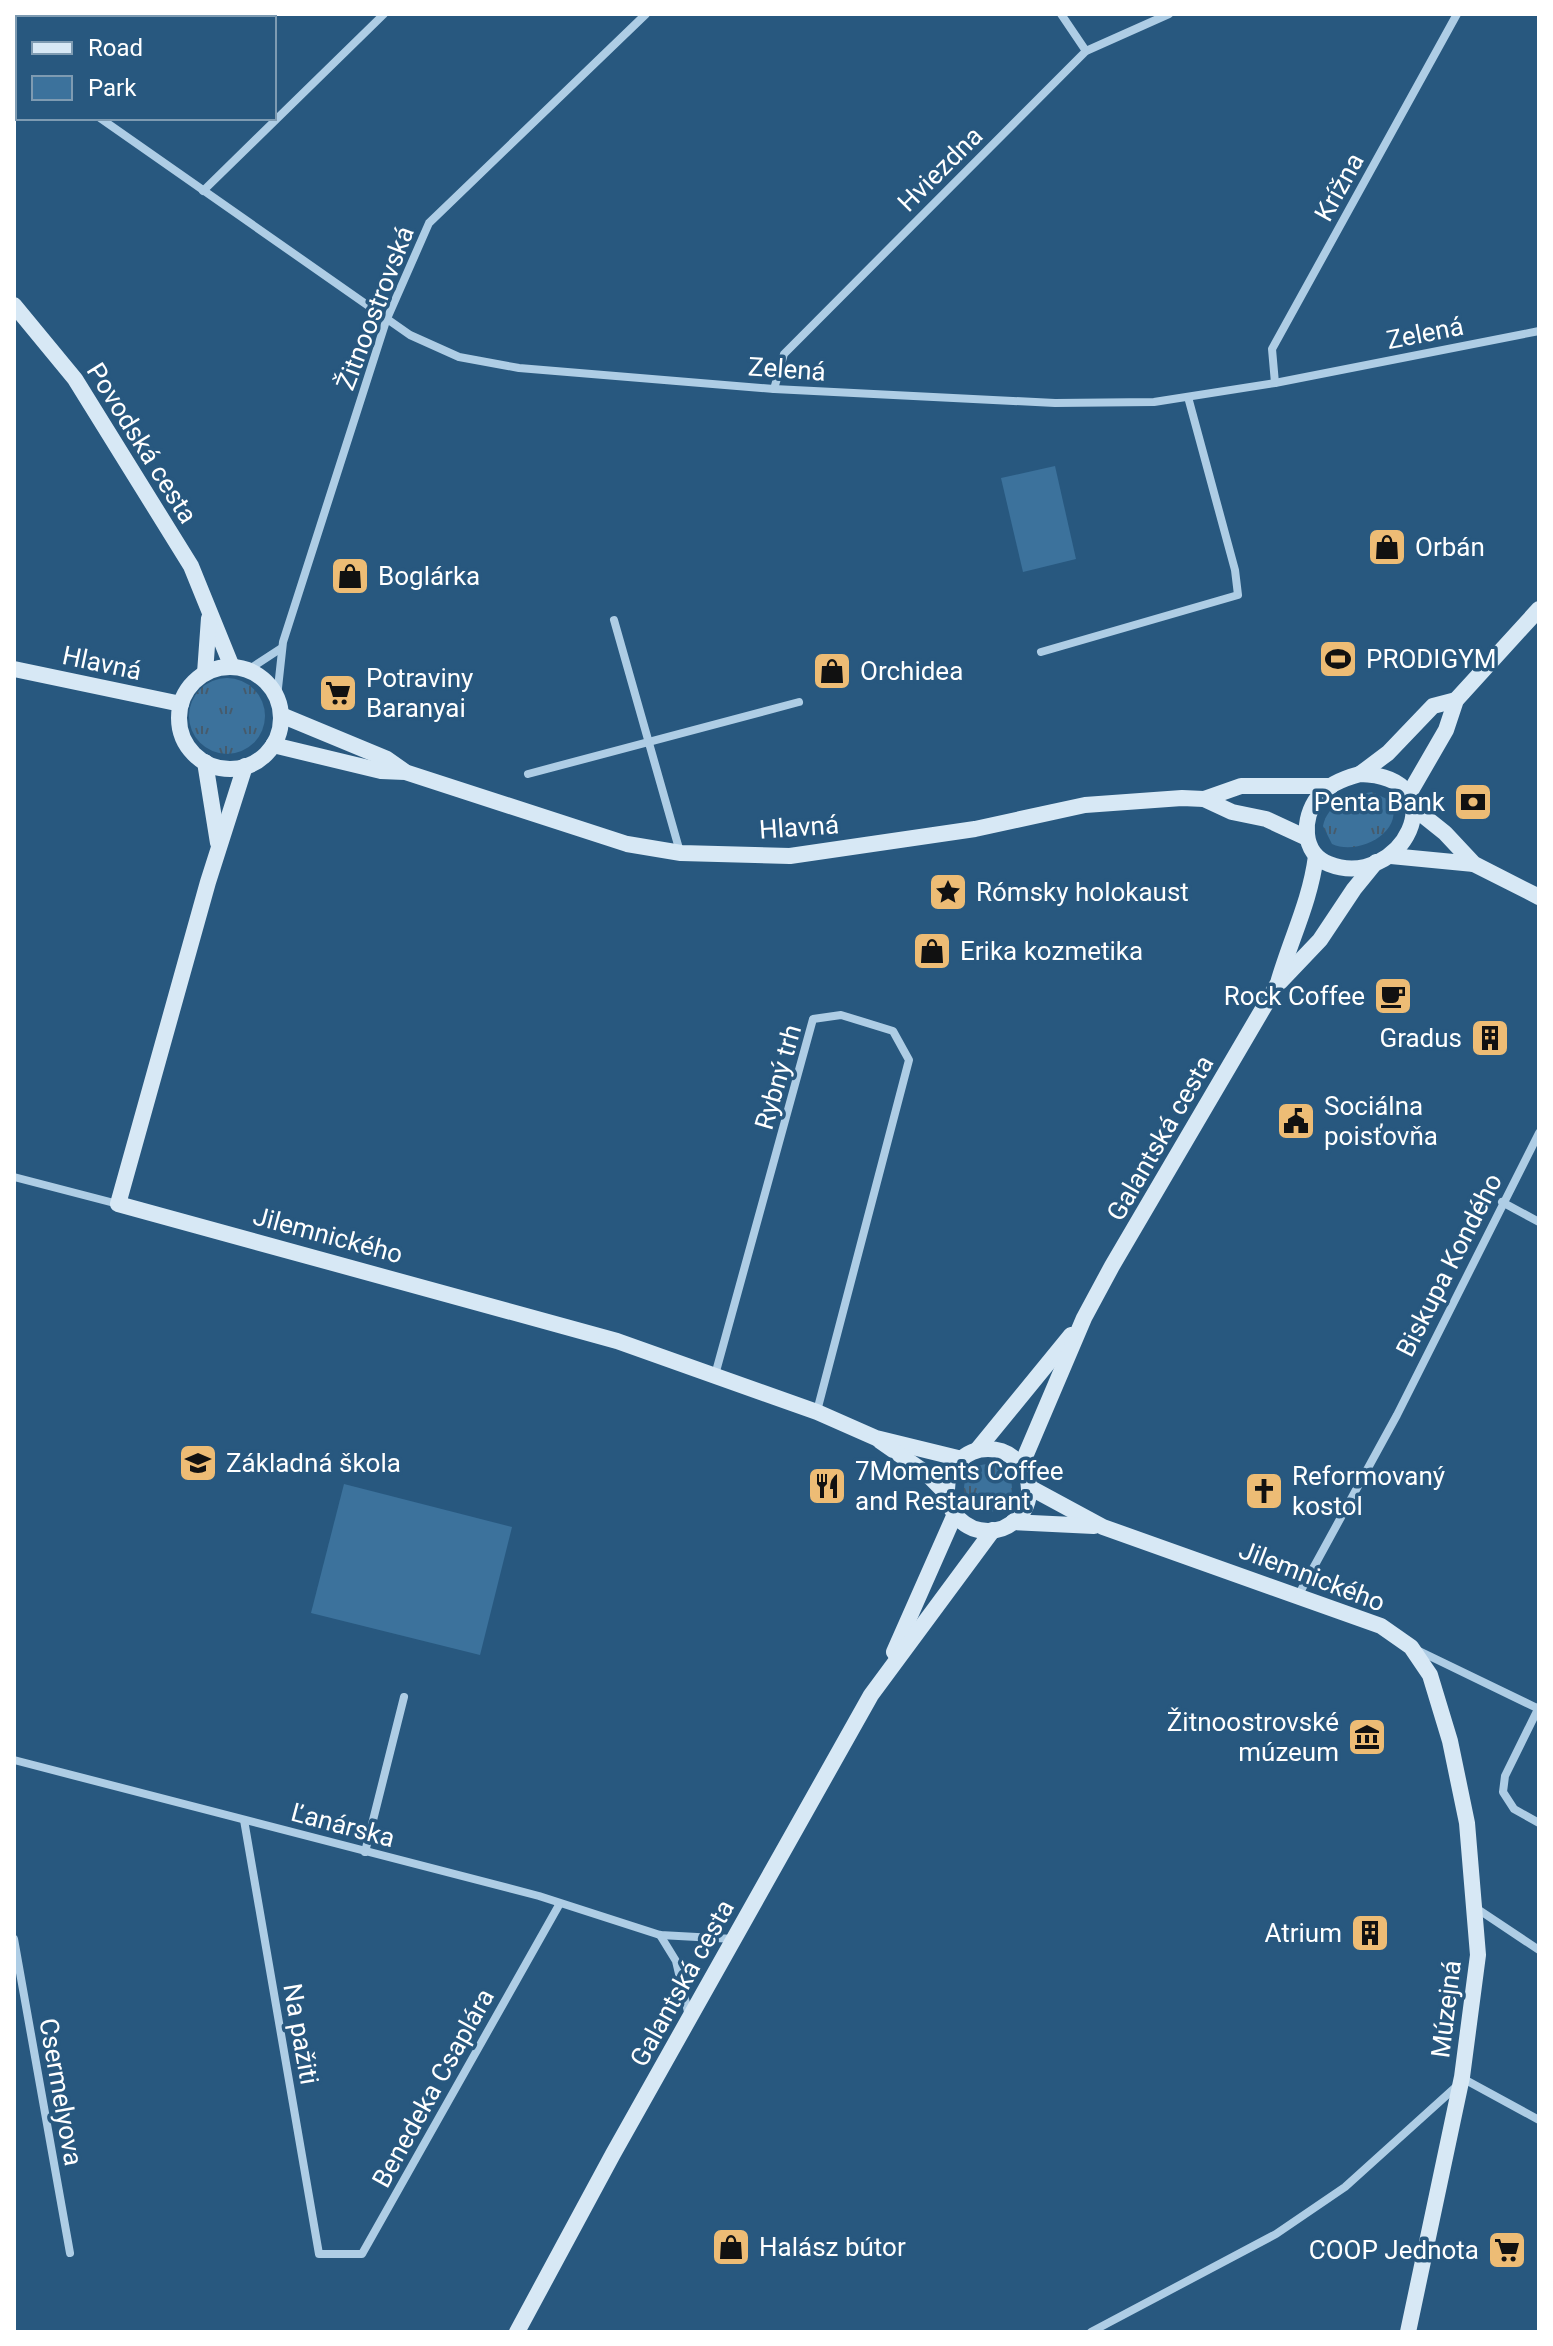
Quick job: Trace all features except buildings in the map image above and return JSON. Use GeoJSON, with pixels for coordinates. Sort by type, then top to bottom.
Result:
{"type":"FeatureCollection","features":[{"type":"Feature","properties":{"kind":"main road","name":"Povodská cesta"},"geometry":{"type":"LineString","coordinates":[[14,305],[75,379],[203,589],[209,618],[205,673]]}},
{"type":"Feature","properties":{"kind":"main road"},"geometry":{"type":"LineString","coordinates":[[1278,983],[1320,940],[1384,859],[1404,843],[1412,802],[1446,730],[1456,700],[1539,609]]}},
{"type":"Feature","properties":{"kind":"main road","name":"Povodská cesta"},"geometry":{"type":"LineString","coordinates":[[209,618],[240,668]]}},
{"type":"Feature","properties":{"kind":"main road"},"geometry":{"type":"LineString","coordinates":[[240,668],[265,680],[277,697],[281,715],[273,745],[264,756],[245,766],[227,768],[205,762],[191,751],[183,737],[181,704],[190,686],[205,673],[240,668]]}},
{"type":"Feature","properties":{"kind":"main road","name":"Hlavná"},"geometry":{"type":"LineString","coordinates":[[14,669],[181,704]]}},
{"type":"Feature","properties":{"kind":"main road"},"geometry":{"type":"LineString","coordinates":[[1456,700],[1433,706],[1388,753],[1360,774],[1331,786],[1319,796],[1309,812],[1307,838],[1316,856],[1329,864],[1345,867],[1384,859],[1474,864]]}},
{"type":"Feature","properties":{"kind":"main road","name":"Hlavná"},"geometry":{"type":"LineString","coordinates":[[281,715],[387,759],[405,772]]}},
{"type":"Feature","properties":{"kind":"main road","name":"Hlavná"},"geometry":{"type":"LineString","coordinates":[[273,745],[381,771],[405,772],[627,844],[681,853],[790,856],[945,834],[1085,805],[1132,799],[1204,799]]}},
{"type":"Feature","properties":{"kind":"main road"},"geometry":{"type":"LineString","coordinates":[[205,762],[218,846]]}},
{"type":"Feature","properties":{"kind":"main road"},"geometry":{"type":"LineString","coordinates":[[118,1204],[218,846],[245,766]]}},
{"type":"Feature","properties":{"kind":"main road"},"geometry":{"type":"LineString","coordinates":[[1360,774],[1386,777],[1400,784],[1412,802],[1474,864],[1539,897]]}},
{"type":"Feature","properties":{"kind":"main road"},"geometry":{"type":"LineString","coordinates":[[1204,799],[1241,786],[1331,786]]}},
{"type":"Feature","properties":{"kind":"main road"},"geometry":{"type":"LineString","coordinates":[[1204,799],[1232,812],[1266,819],[1307,838]]}},
{"type":"Feature","properties":{"kind":"main road"},"geometry":{"type":"LineString","coordinates":[[1278,983],[1293,930],[1311,892],[1316,856]]}},
{"type":"Feature","properties":{"kind":"main road","name":"Galantská cesta"},"geometry":{"type":"LineString","coordinates":[[1021,1466],[1084,1318],[1278,983]]}},
{"type":"Feature","properties":{"kind":"main road","name":"Jilemnického"},"geometry":{"type":"LineString","coordinates":[[118,1204],[481,1301],[617,1341],[817,1412],[876,1438],[962,1459]]}},
{"type":"Feature","properties":{"kind":"main road","name":"Galantská cesta"},"geometry":{"type":"LineString","coordinates":[[977,1450],[1084,1318]]}},
{"type":"Feature","properties":{"kind":"main road","name":"Jilemnického"},"geometry":{"type":"LineString","coordinates":[[876,1438],[926,1473],[947,1494]]}},
{"type":"Feature","properties":{"kind":"main road"},"geometry":{"type":"LineString","coordinates":[[977,1450],[1000,1451],[1021,1466],[1029,1487],[1026,1505],[1013,1522],[993,1530],[972,1528],[955,1514],[947,1494],[951,1472],[962,1459],[977,1450]]}},
{"type":"Feature","properties":{"kind":"main road","name":"Jilemnického"},"geometry":{"type":"LineString","coordinates":[[1029,1487],[1103,1527],[1299,1594],[1381,1626],[1411,1647]]}},
{"type":"Feature","properties":{"kind":"main road","name":"Galantská cesta"},"geometry":{"type":"LineString","coordinates":[[518,2330],[689,2019],[889,1667],[955,1514]]}},
{"type":"Feature","properties":{"kind":"main road","name":"Jilemnického"},"geometry":{"type":"LineString","coordinates":[[1013,1522],[1103,1527]]}},
{"type":"Feature","properties":{"kind":"main road","name":"Galantská cesta"},"geometry":{"type":"LineString","coordinates":[[889,1667],[993,1530]]}},
{"type":"Feature","properties":{"kind":"main road","name":"Múzejná"},"geometry":{"type":"LineString","coordinates":[[1411,1647],[1430,1675],[1458,1768],[1476,1908],[1478,1955],[1460,2081]]}},
{"type":"Feature","properties":{"kind":"main road"},"geometry":{"type":"LineString","coordinates":[[1408,2332],[1460,2081]]}},
{"type":"Feature","properties":{"kind":"street"},"geometry":{"type":"LineString","coordinates":[[276,120],[384,14]]}},
{"type":"Feature","properties":{"kind":"street","name":"Žitnoostrovská"},"geometry":{"type":"LineString","coordinates":[[277,697],[280,649],[386,321],[429,223],[646,14]]}},
{"type":"Feature","properties":{"kind":"street"},"geometry":{"type":"LineString","coordinates":[[1061,14],[1086,51]]}},
{"type":"Feature","properties":{"kind":"street","name":"Hviezdna"},"geometry":{"type":"LineString","coordinates":[[774,389],[784,354],[1086,51],[1169,14]]}},
{"type":"Feature","properties":{"kind":"street","name":"Krížna"},"geometry":{"type":"LineString","coordinates":[[1275,383],[1272,349],[1457,14]]}},
{"type":"Feature","properties":{"kind":"street","name":"Zelená"},"geometry":{"type":"LineString","coordinates":[[103,120],[386,321],[422,342],[459,357],[519,368],[774,389],[1017,403],[1154,402],[1275,383],[1539,331]]}},
{"type":"Feature","properties":{"kind":"street"},"geometry":{"type":"LineString","coordinates":[[203,191],[276,120]]}},
{"type":"Feature","properties":{"kind":"street"},"geometry":{"type":"LineString","coordinates":[[1041,652],[1238,595],[1235,570],[1188,397]]}},
{"type":"Feature","properties":{"kind":"street"},"geometry":{"type":"LineString","coordinates":[[614,620],[681,853]]}},
{"type":"Feature","properties":{"kind":"street"},"geometry":{"type":"LineString","coordinates":[[240,668],[280,649]]}},
{"type":"Feature","properties":{"kind":"street"},"geometry":{"type":"LineString","coordinates":[[528,774],[799,702]]}},
{"type":"Feature","properties":{"kind":"street","name":"Rybný trh"},"geometry":{"type":"LineString","coordinates":[[715,1375],[813,1019],[841,1015],[893,1031],[909,1060],[817,1412]]}},
{"type":"Feature","properties":{"kind":"street","name":"Biskupa Kondého"},"geometry":{"type":"LineString","coordinates":[[1299,1594],[1397,1415],[1539,1133]]}},
{"type":"Feature","properties":{"kind":"street"},"geometry":{"type":"LineString","coordinates":[[14,1177],[118,1204]]}},
{"type":"Feature","properties":{"kind":"street"},"geometry":{"type":"LineString","coordinates":[[1502,1202],[1539,1222]]}},
{"type":"Feature","properties":{"kind":"street","name":"Jilemnického"},"geometry":{"type":"LineString","coordinates":[[1411,1647],[1539,1708]]}},
{"type":"Feature","properties":{"kind":"street"},"geometry":{"type":"LineString","coordinates":[[365,1852],[404,1697]]}},
{"type":"Feature","properties":{"kind":"street"},"geometry":{"type":"LineString","coordinates":[[1539,1708],[1505,1776],[1503,1792],[1514,1809],[1539,1823]]}},
{"type":"Feature","properties":{"kind":"street","name":"Ľanárska"},"geometry":{"type":"LineString","coordinates":[[14,1760],[539,1896],[559,1905],[660,1935],[735,1939]]}},
{"type":"Feature","properties":{"kind":"street","name":"Na pažiti"},"geometry":{"type":"LineString","coordinates":[[244,1820],[319,2254]]}},
{"type":"Feature","properties":{"kind":"street","name":"Benedeka Csaplára"},"geometry":{"type":"LineString","coordinates":[[319,2254],[362,2254],[559,1905]]}},
{"type":"Feature","properties":{"kind":"street"},"geometry":{"type":"LineString","coordinates":[[1476,1908],[1539,1950]]}},
{"type":"Feature","properties":{"kind":"street"},"geometry":{"type":"LineString","coordinates":[[660,1935],[676,1961],[689,2019]]}},
{"type":"Feature","properties":{"kind":"street","name":"Csermelyova"},"geometry":{"type":"LineString","coordinates":[[14,1939],[70,2253]]}},
{"type":"Feature","properties":{"kind":"street"},"geometry":{"type":"LineString","coordinates":[[1460,2081],[1539,2120]]}},
{"type":"Feature","properties":{"kind":"street","name":"Múzejná"},"geometry":{"type":"LineString","coordinates":[[1091,2332],[1288,2226],[1345,2187],[1460,2081]]}},
{"type":"Feature","properties":{"kind":"green space"},"geometry":{"type":"Polygon","coordinates":[[[1055,466],[1076,559],[1023,572],[1001,478],[1055,466]]]}},
{"type":"Feature","properties":{"kind":"green space"},"geometry":{"type":"Polygon","coordinates":[[[227,678],[241,681],[254,689],[262,702],[265,716],[262,730],[254,743],[241,751],[227,754],[213,751],[200,743],[192,730],[189,716],[192,702],[200,689],[213,681],[227,678]]]}},
{"type":"Feature","properties":{"kind":"green space"},"geometry":{"type":"Polygon","coordinates":[[[1372,792],[1391,801],[1394,812],[1386,831],[1377,839],[1355,847],[1332,844],[1323,826],[1329,812],[1348,798],[1372,792]]]}},
{"type":"Feature","properties":{"kind":"green space"},"geometry":{"type":"Polygon","coordinates":[[[988,1464],[1005,1471],[1012,1488],[1005,1505],[988,1512],[971,1505],[964,1488],[971,1471],[988,1464]]]}},
{"type":"Feature","properties":{"kind":"green space"},"geometry":{"type":"Polygon","coordinates":[[[344,1484],[512,1527],[480,1655],[311,1613],[344,1484]]]}},
{"type":"Feature","properties":{"kind":"place","name":"Orbán"},"geometry":{"type":"Point","coordinates":[1387,547]}},
{"type":"Feature","properties":{"kind":"place","name":"Boglárka"},"geometry":{"type":"Point","coordinates":[350,576]}},
{"type":"Feature","properties":{"kind":"place","name":"PRODIGYM"},"geometry":{"type":"Point","coordinates":[1338,659]}},
{"type":"Feature","properties":{"kind":"place","name":"Orchidea"},"geometry":{"type":"Point","coordinates":[832,671]}},
{"type":"Feature","properties":{"kind":"place","name":"Potraviny Baranyai"},"geometry":{"type":"Point","coordinates":[338,693]}},
{"type":"Feature","properties":{"kind":"place","name":"Penta Bank"},"geometry":{"type":"Point","coordinates":[1473,802]}},
{"type":"Feature","properties":{"kind":"place","name":"Rómsky holokaust"},"geometry":{"type":"Point","coordinates":[948,892]}},
{"type":"Feature","properties":{"kind":"place","name":"Erika kozmetika"},"geometry":{"type":"Point","coordinates":[932,951]}},
{"type":"Feature","properties":{"kind":"place","name":"Rock Coffee"},"geometry":{"type":"Point","coordinates":[1393,996]}},
{"type":"Feature","properties":{"kind":"place","name":"Gradus"},"geometry":{"type":"Point","coordinates":[1490,1038]}},
{"type":"Feature","properties":{"kind":"place","name":"Sociálna poisťovňa"},"geometry":{"type":"Point","coordinates":[1296,1121]}},
{"type":"Feature","properties":{"kind":"place","name":"Základná škola"},"geometry":{"type":"Point","coordinates":[198,1463]}},
{"type":"Feature","properties":{"kind":"place","name":"7Moments Coffee and Restaurant"},"geometry":{"type":"Point","coordinates":[827,1486]}},
{"type":"Feature","properties":{"kind":"place","name":"Reformovaný kostol"},"geometry":{"type":"Point","coordinates":[1264,1491]}},
{"type":"Feature","properties":{"kind":"place","name":"Žitnoostrovské múzeum"},"geometry":{"type":"Point","coordinates":[1367,1737]}},
{"type":"Feature","properties":{"kind":"place","name":"Atrium"},"geometry":{"type":"Point","coordinates":[1370,1933]}},
{"type":"Feature","properties":{"kind":"place","name":"Halász bútor"},"geometry":{"type":"Point","coordinates":[731,2247]}},
{"type":"Feature","properties":{"kind":"place","name":"COOP Jednota"},"geometry":{"type":"Point","coordinates":[1507,2250]}}]}
